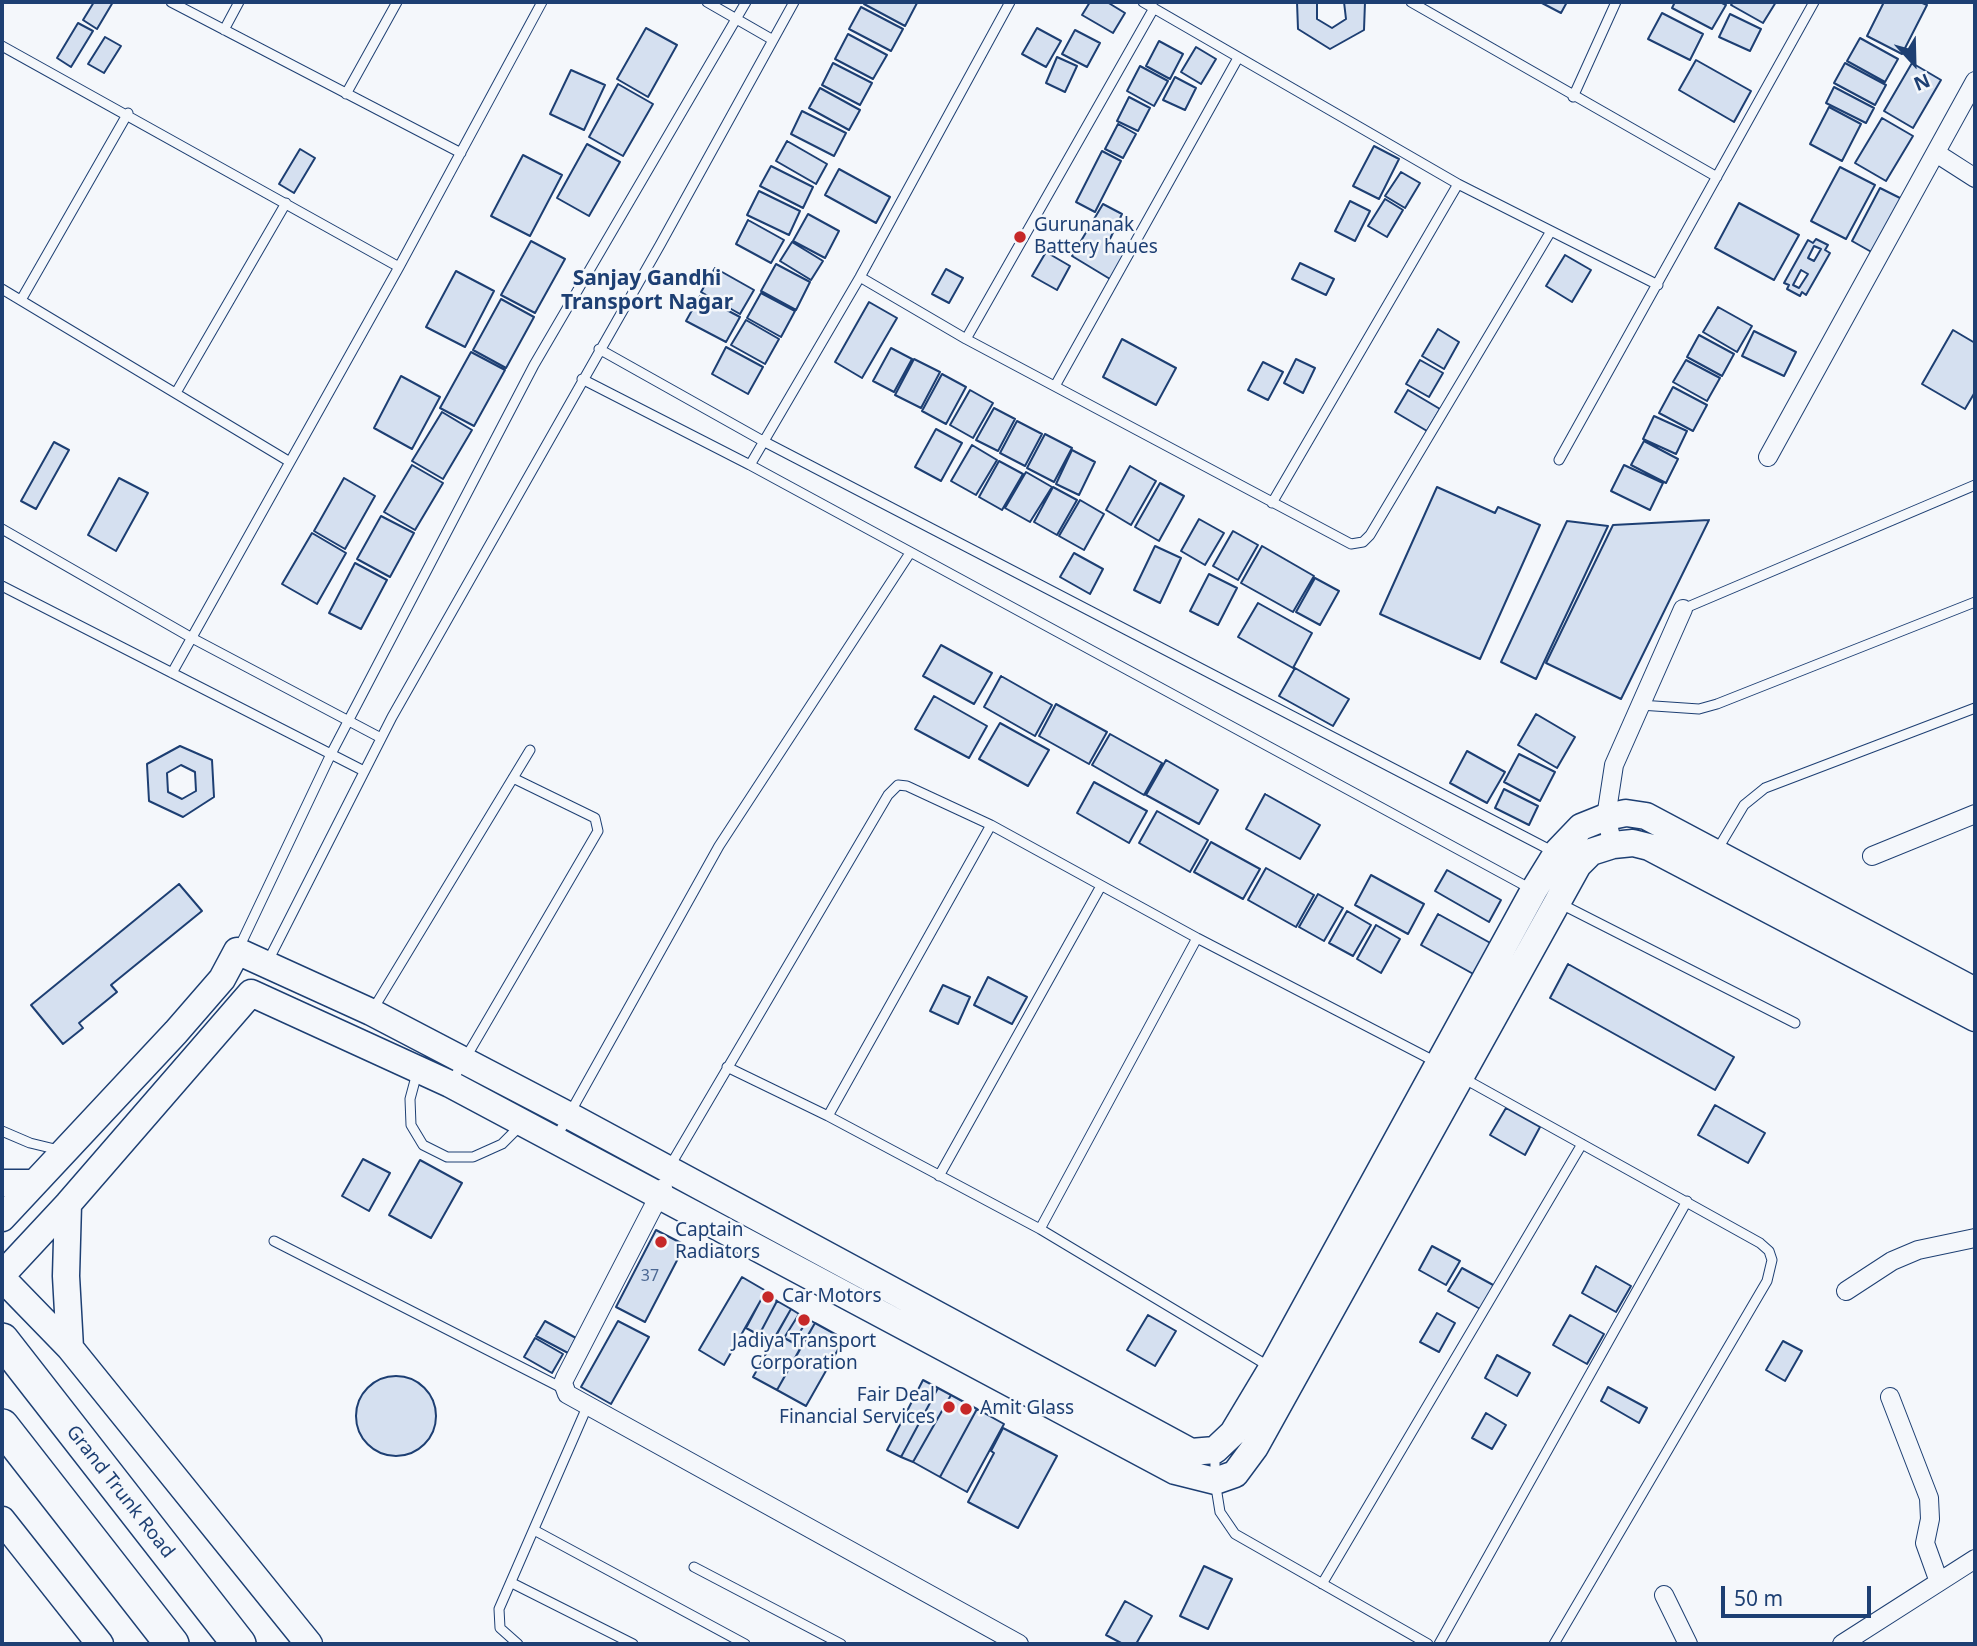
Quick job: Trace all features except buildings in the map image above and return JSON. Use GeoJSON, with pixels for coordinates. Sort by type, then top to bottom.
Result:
{"type":"FeatureCollection","features":[{"type":"Feature","properties":{"kind":"highway","name":"Grand Trunk Road"},"geometry":{"type":"LineString","coordinates":[[2,1340],[239,1644]]}},
{"type":"Feature","properties":{"kind":"highway"},"geometry":{"type":"LineString","coordinates":[[2,1426],[172,1644]]}},
{"type":"Feature","properties":{"kind":"main road"},"geometry":{"type":"LineString","coordinates":[[222,979],[418,1069],[456,1072],[568,1115],[1191,1452],[1215,1450],[1233,1433],[1449,1070],[1558,902],[1567,859],[1581,827],[1606,817],[1626,813],[1646,816],[1975,990]]}},
{"type":"Feature","properties":{"kind":"main road"},"geometry":{"type":"LineString","coordinates":[[2,1218],[105,1112],[222,979],[237,951],[371,1012],[524,1123],[1175,1471],[1215,1481],[1235,1474],[1255,1447],[1449,1070],[1534,890],[1567,859],[1613,845],[1633,844],[1649,847],[1975,1018]]}},
{"type":"Feature","properties":{"kind":"main road"},"geometry":{"type":"LineString","coordinates":[[266,966],[251,993],[2,1277],[70,1348],[309,1644]]}},
{"type":"Feature","properties":{"kind":"main road"},"geometry":{"type":"LineString","coordinates":[[2,1183],[34,1183]]}},
{"type":"Feature","properties":{"kind":"main road"},"geometry":{"type":"LineString","coordinates":[[68,1204],[66,1276],[70,1348]]}},
{"type":"Feature","properties":{"kind":"main road"},"geometry":{"type":"LineString","coordinates":[[2,1520],[100,1644]]}},
{"type":"Feature","properties":{"kind":"street"},"geometry":{"type":"LineString","coordinates":[[1768,457],[1975,81]]}},
{"type":"Feature","properties":{"kind":"street"},"geometry":{"type":"LineString","coordinates":[[1936,153],[1975,178]]}},
{"type":"Feature","properties":{"kind":"street"},"geometry":{"type":"LineString","coordinates":[[1613,845],[1606,817],[1614,765],[1683,609]]}},
{"type":"Feature","properties":{"kind":"street"},"geometry":{"type":"LineString","coordinates":[[1872,856],[1975,814]]}},
{"type":"Feature","properties":{"kind":"street"},"geometry":{"type":"LineString","coordinates":[[667,1170],[660,1196],[565,1378],[564,1389],[587,1408],[1019,1644]]}},
{"type":"Feature","properties":{"kind":"street"},"geometry":{"type":"LineString","coordinates":[[1846,1291],[1892,1261],[1918,1250],[1975,1238]]}},
{"type":"Feature","properties":{"kind":"street"},"geometry":{"type":"LineString","coordinates":[[1891,1397],[1929,1498],[1930,1519],[1925,1543],[1939,1582]]}},
{"type":"Feature","properties":{"kind":"street"},"geometry":{"type":"LineString","coordinates":[[1842,1644],[1975,1559]]}},
{"type":"Feature","properties":{"kind":"street"},"geometry":{"type":"LineString","coordinates":[[1664,1595],[1688,1644]]}},
{"type":"Feature","properties":{"kind":"lane"},"geometry":{"type":"LineString","coordinates":[[171,2],[461,153]]}},
{"type":"Feature","properties":{"kind":"lane"},"geometry":{"type":"LineString","coordinates":[[223,30],[239,2]]}},
{"type":"Feature","properties":{"kind":"lane"},"geometry":{"type":"LineString","coordinates":[[346,94],[397,2]]}},
{"type":"Feature","properties":{"kind":"lane"},"geometry":{"type":"LineString","coordinates":[[172,673],[399,267],[542,2]]}},
{"type":"Feature","properties":{"kind":"lane"},"geometry":{"type":"LineString","coordinates":[[707,2],[773,40]]}},
{"type":"Feature","properties":{"kind":"lane"},"geometry":{"type":"LineString","coordinates":[[237,951],[331,754],[534,365],[746,2]]}},
{"type":"Feature","properties":{"kind":"lane"},"geometry":{"type":"LineString","coordinates":[[266,966],[381,738],[794,2]]}},
{"type":"Feature","properties":{"kind":"lane"},"geometry":{"type":"LineString","coordinates":[[750,465],[860,276],[1010,2]]}},
{"type":"Feature","properties":{"kind":"lane"},"geometry":{"type":"LineString","coordinates":[[1143,2],[1458,184],[1658,285]]}},
{"type":"Feature","properties":{"kind":"lane"},"geometry":{"type":"LineString","coordinates":[[1411,2],[1717,177]]}},
{"type":"Feature","properties":{"kind":"lane"},"geometry":{"type":"LineString","coordinates":[[1573,97],[1616,2]]}},
{"type":"Feature","properties":{"kind":"lane"},"geometry":{"type":"LineString","coordinates":[[1559,460],[1814,2]]}},
{"type":"Feature","properties":{"kind":"lane"},"geometry":{"type":"LineString","coordinates":[[967,339],[1154,8]]}},
{"type":"Feature","properties":{"kind":"lane"},"geometry":{"type":"LineString","coordinates":[[2,46],[128,113],[399,267]]}},
{"type":"Feature","properties":{"kind":"lane"},"geometry":{"type":"LineString","coordinates":[[1055,386],[1238,58]]}},
{"type":"Feature","properties":{"kind":"lane"},"geometry":{"type":"LineString","coordinates":[[21,300],[128,113]]}},
{"type":"Feature","properties":{"kind":"lane"},"geometry":{"type":"LineString","coordinates":[[1272,503],[1458,184]]}},
{"type":"Feature","properties":{"kind":"lane"},"geometry":{"type":"LineString","coordinates":[[177,391],[286,203]]}},
{"type":"Feature","properties":{"kind":"lane"},"geometry":{"type":"LineString","coordinates":[[860,276],[967,339],[1351,544],[1363,542],[1551,231]]}},
{"type":"Feature","properties":{"kind":"lane"},"geometry":{"type":"LineString","coordinates":[[2,289],[177,391],[290,462]]}},
{"type":"Feature","properties":{"kind":"lane"},"geometry":{"type":"LineString","coordinates":[[598,349],[763,442],[1567,859]]}},
{"type":"Feature","properties":{"kind":"lane"},"geometry":{"type":"LineString","coordinates":[[582,379],[750,465],[1534,890],[1795,1023]]}},
{"type":"Feature","properties":{"kind":"lane"},"geometry":{"type":"LineString","coordinates":[[1683,609],[1975,485]]}},
{"type":"Feature","properties":{"kind":"lane"},"geometry":{"type":"LineString","coordinates":[[2,529],[192,639],[381,738]]}},
{"type":"Feature","properties":{"kind":"lane"},"geometry":{"type":"LineString","coordinates":[[555,1139],[719,846],[910,553]]}},
{"type":"Feature","properties":{"kind":"lane"},"geometry":{"type":"LineString","coordinates":[[2,586],[364,771]]}},
{"type":"Feature","properties":{"kind":"lane"},"geometry":{"type":"LineString","coordinates":[[1639,705],[1699,709],[1717,704],[1975,602]]}},
{"type":"Feature","properties":{"kind":"lane"},"geometry":{"type":"LineString","coordinates":[[1715,853],[1744,804],[1765,788],[1975,708]]}},
{"type":"Feature","properties":{"kind":"lane"},"geometry":{"type":"LineString","coordinates":[[371,1012],[530,750]]}},
{"type":"Feature","properties":{"kind":"lane"},"geometry":{"type":"LineString","coordinates":[[456,1072],[598,831],[595,818],[513,778]]}},
{"type":"Feature","properties":{"kind":"lane"},"geometry":{"type":"LineString","coordinates":[[667,1170],[893,789],[898,785],[908,786],[991,825],[1197,938],[1449,1070],[1687,1201],[1760,1243],[1769,1251],[1771,1270],[1554,1644]]}},
{"type":"Feature","properties":{"kind":"lane"},"geometry":{"type":"LineString","coordinates":[[828,1116],[991,825]]}},
{"type":"Feature","properties":{"kind":"lane"},"geometry":{"type":"LineString","coordinates":[[939,1176],[1101,886]]}},
{"type":"Feature","properties":{"kind":"lane"},"geometry":{"type":"LineString","coordinates":[[1040,1229],[1197,938]]}},
{"type":"Feature","properties":{"kind":"lane"},"geometry":{"type":"LineString","coordinates":[[727,1067],[828,1116],[1040,1229],[1272,1368]]}},
{"type":"Feature","properties":{"kind":"lane"},"geometry":{"type":"LineString","coordinates":[[418,1069],[410,1099],[411,1125],[423,1145],[447,1157],[473,1157],[502,1143],[524,1123]]}},
{"type":"Feature","properties":{"kind":"lane"},"geometry":{"type":"LineString","coordinates":[[2,1131],[30,1143],[64,1152]]}},
{"type":"Feature","properties":{"kind":"lane"},"geometry":{"type":"LineString","coordinates":[[1322,1584],[1582,1144]]}},
{"type":"Feature","properties":{"kind":"lane"},"geometry":{"type":"LineString","coordinates":[[1439,1644],[1687,1201]]}},
{"type":"Feature","properties":{"kind":"lane"},"geometry":{"type":"LineString","coordinates":[[274,1241],[564,1389]]}},
{"type":"Feature","properties":{"kind":"lane"},"geometry":{"type":"LineString","coordinates":[[518,1644],[500,1628],[497,1619],[587,1408]]}},
{"type":"Feature","properties":{"kind":"lane"},"geometry":{"type":"LineString","coordinates":[[1215,1450],[1215,1481],[1220,1512],[1235,1534],[1428,1644]]}},
{"type":"Feature","properties":{"kind":"lane"},"geometry":{"type":"LineString","coordinates":[[534,1530],[745,1644]]}},
{"type":"Feature","properties":{"kind":"lane"},"geometry":{"type":"LineString","coordinates":[[694,1567],[836,1643]]}},
{"type":"Feature","properties":{"kind":"lane"},"geometry":{"type":"LineString","coordinates":[[512,1583],[632,1644]]}},
{"type":"Feature","properties":{"kind":"place","name":"Gurunanak Battery haues"},"geometry":{"type":"Point","coordinates":[1020,237]}},
{"type":"Feature","properties":{"kind":"place","name":"Captain Radiators"},"geometry":{"type":"Point","coordinates":[661,1242]}},
{"type":"Feature","properties":{"kind":"place","name":"Car Motors"},"geometry":{"type":"Point","coordinates":[768,1297]}},
{"type":"Feature","properties":{"kind":"place","name":"Jadiya Transport Corporation"},"geometry":{"type":"Point","coordinates":[804,1320]}},
{"type":"Feature","properties":{"kind":"place","name":"Fair Deal Financial Services"},"geometry":{"type":"Point","coordinates":[949,1407]}},
{"type":"Feature","properties":{"kind":"place","name":"Amit Glass"},"geometry":{"type":"Point","coordinates":[966,1409]}},
{"type":"Feature","properties":{"kind":"district","name":"Sanjay Gandhi Transport Nagar"},"geometry":{"type":"Point","coordinates":[647,291]}}]}
